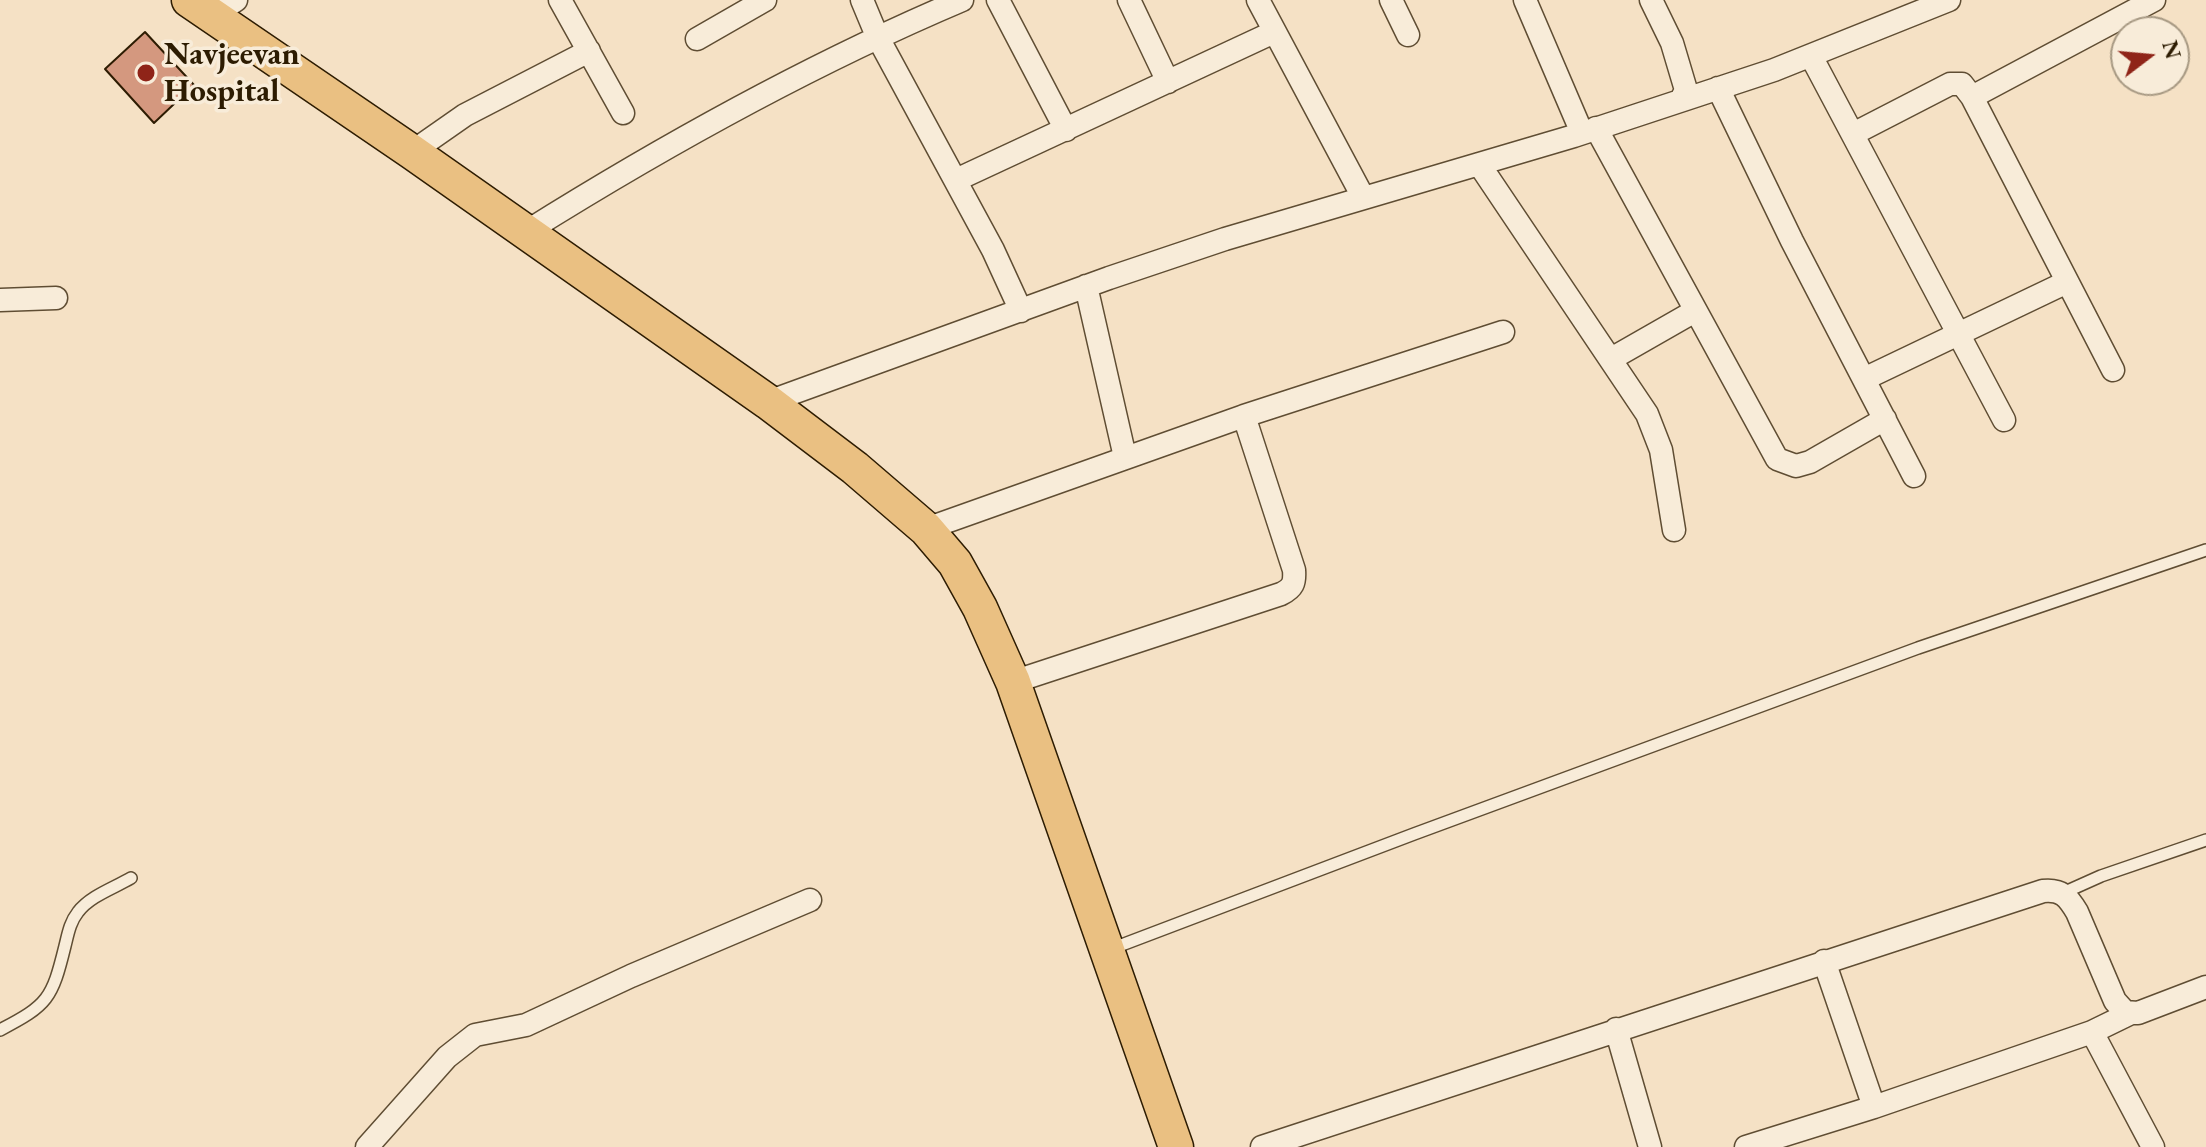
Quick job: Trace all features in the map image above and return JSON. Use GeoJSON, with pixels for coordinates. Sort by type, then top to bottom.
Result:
{"type":"FeatureCollection","features":[{"type":"Feature","properties":{"kind":"main road"},"geometry":{"type":"LineString","coordinates":[[213,5],[412,152],[768,402],[855,468],[926,529],[955,563],[980,608],[1013,682],[1176,1147]]}},
{"type":"Feature","properties":{"kind":"street"},"geometry":{"type":"LineString","coordinates":[[560,0],[623,113]]}},
{"type":"Feature","properties":{"kind":"street"},"geometry":{"type":"LineString","coordinates":[[697,39],[765,0]]}},
{"type":"Feature","properties":{"kind":"street"},"geometry":{"type":"LineString","coordinates":[[862,0],[877,36],[956,180],[1021,311]]}},
{"type":"Feature","properties":{"kind":"street"},"geometry":{"type":"LineString","coordinates":[[526,232],[658,153],[877,36],[962,0]]}},
{"type":"Feature","properties":{"kind":"street"},"geometry":{"type":"LineString","coordinates":[[998,0],[1066,130]]}},
{"type":"Feature","properties":{"kind":"street"},"geometry":{"type":"LineString","coordinates":[[1129,0],[1168,82]]}},
{"type":"Feature","properties":{"kind":"street"},"geometry":{"type":"LineString","coordinates":[[1258,0],[1363,197]]}},
{"type":"Feature","properties":{"kind":"street"},"geometry":{"type":"LineString","coordinates":[[1525,0],[1589,131],[1695,311],[1777,459],[1796,466],[1810,462],[1885,419]]}},
{"type":"Feature","properties":{"kind":"street"},"geometry":{"type":"LineString","coordinates":[[1651,0],[1672,43],[1686,90],[1681,100]]}},
{"type":"Feature","properties":{"kind":"street"},"geometry":{"type":"LineString","coordinates":[[768,402],[1086,286],[1225,239],[1589,131],[1718,88],[1811,56],[1949,0]]}},
{"type":"Feature","properties":{"kind":"street"},"geometry":{"type":"LineString","coordinates":[[1972,97],[2154,0]]}},
{"type":"Feature","properties":{"kind":"street"},"geometry":{"type":"LineString","coordinates":[[1394,1],[1408,35]]}},
{"type":"Feature","properties":{"kind":"street"},"geometry":{"type":"LineString","coordinates":[[956,180],[1274,32]]}},
{"type":"Feature","properties":{"kind":"street"},"geometry":{"type":"LineString","coordinates":[[412,152],[465,115],[589,51]]}},
{"type":"Feature","properties":{"kind":"street"},"geometry":{"type":"LineString","coordinates":[[1811,56],[2004,420]]}},
{"type":"Feature","properties":{"kind":"street"},"geometry":{"type":"LineString","coordinates":[[1853,134],[1954,83],[1962,84],[1972,97],[2113,370]]}},
{"type":"Feature","properties":{"kind":"street"},"geometry":{"type":"LineString","coordinates":[[1718,88],[1792,241],[1914,476]]}},
{"type":"Feature","properties":{"kind":"street"},"geometry":{"type":"LineString","coordinates":[[1479,164],[1636,395],[1655,431],[1674,530]]}},
{"type":"Feature","properties":{"kind":"street"},"geometry":{"type":"LineString","coordinates":[[1864,379],[2067,282]]}},
{"type":"Feature","properties":{"kind":"street"},"geometry":{"type":"LineString","coordinates":[[1086,286],[1125,457]]}},
{"type":"Feature","properties":{"kind":"street"},"geometry":{"type":"LineString","coordinates":[[0,300],[56,298]]}},
{"type":"Feature","properties":{"kind":"street"},"geometry":{"type":"LineString","coordinates":[[1611,359],[1695,311]]}},
{"type":"Feature","properties":{"kind":"street"},"geometry":{"type":"LineString","coordinates":[[926,529],[1244,416],[1503,332]]}},
{"type":"Feature","properties":{"kind":"street"},"geometry":{"type":"LineString","coordinates":[[1013,682],[1291,589],[1295,580],[1294,570],[1244,416]]}},
{"type":"Feature","properties":{"kind":"street"},"geometry":{"type":"LineString","coordinates":[[1262,1147],[2043,891],[2063,893],[2077,912],[2120,1009],[2131,1013]]}},
{"type":"Feature","properties":{"kind":"street"},"geometry":{"type":"LineString","coordinates":[[367,1147],[447,1057],[475,1035],[526,1025],[631,976],[810,900]]}},
{"type":"Feature","properties":{"kind":"street"},"geometry":{"type":"LineString","coordinates":[[1824,961],[1874,1107]]}},
{"type":"Feature","properties":{"kind":"street"},"geometry":{"type":"LineString","coordinates":[[1746,1147],[1874,1107],[2092,1032],[2131,1013],[2206,987]]}},
{"type":"Feature","properties":{"kind":"street"},"geometry":{"type":"LineString","coordinates":[[1616,1029],[1650,1147]]}},
{"type":"Feature","properties":{"kind":"street"},"geometry":{"type":"LineString","coordinates":[[2092,1032],[2153,1147]]}},
{"type":"Feature","properties":{"kind":"lane"},"geometry":{"type":"LineString","coordinates":[[1107,951],[1918,648],[2206,550]]}},
{"type":"Feature","properties":{"kind":"lane"},"geometry":{"type":"LineString","coordinates":[[2063,893],[2101,876],[2206,840]]}},
{"type":"Feature","properties":{"kind":"lane"},"geometry":{"type":"LineString","coordinates":[[0,1030],[27,1017],[47,1000],[59,970],[70,927],[82,907],[131,878]]}},
{"type":"Feature","properties":{"kind":"building"},"geometry":{"type":"Polygon","coordinates":[[[145,32],[194,85],[154,123],[105,69],[145,32]]]}},
{"type":"Feature","properties":{"kind":"place","name":"Navjeevan Hospital"},"geometry":{"type":"Point","coordinates":[146,73]}}]}
